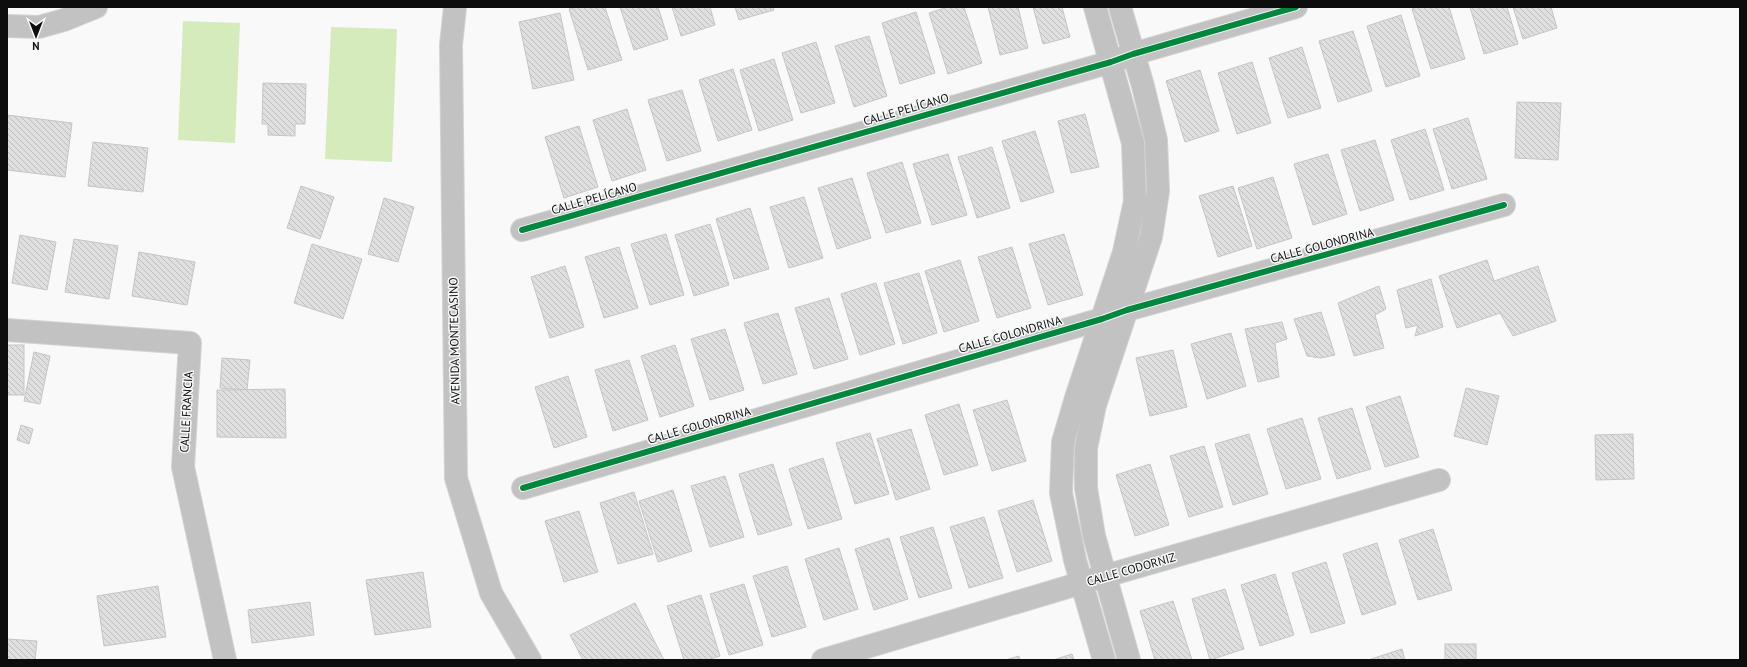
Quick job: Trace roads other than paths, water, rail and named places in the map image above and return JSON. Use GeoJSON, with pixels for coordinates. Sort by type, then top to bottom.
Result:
{"type":"FeatureCollection","features":[{"type":"Feature","properties":{"kind":"street"},"geometry":{"type":"LineString","coordinates":[[7,26],[39,27],[70,12],[96,7]]}},
{"type":"Feature","properties":{"kind":"street","name":"AVENIDA MONTECASINO"},"geometry":{"type":"LineString","coordinates":[[455,7],[451,45],[456,478],[492,593],[530,660]]}},
{"type":"Feature","properties":{"kind":"street"},"geometry":{"type":"LineString","coordinates":[[1095,7],[1133,142],[1135,201],[1124,252],[1063,442],[1061,493],[1075,560],[1104,660]]}},
{"type":"Feature","properties":{"kind":"street"},"geometry":{"type":"LineString","coordinates":[[1120,7],[1134,54],[1156,140],[1158,191],[1151,237],[1095,405],[1086,448],[1086,488],[1094,536],[1129,660]]}},
{"type":"Feature","properties":{"kind":"street","name":"CALLE PELÍCANO"},"geometry":{"type":"LineString","coordinates":[[522,230],[1111,62],[1296,7]]}},
{"type":"Feature","properties":{"kind":"street","name":"CALLE GOLONDRINA"},"geometry":{"type":"LineString","coordinates":[[523,488],[1102,319],[1127,310],[1504,206]]}},
{"type":"Feature","properties":{"kind":"street","name":"CALLE FRANCIA"},"geometry":{"type":"LineString","coordinates":[[7,330],[190,343],[183,466],[225,660]]}},
{"type":"Feature","properties":{"kind":"street","name":"CALLE CODORNIZ"},"geometry":{"type":"LineString","coordinates":[[823,660],[1081,583],[1439,480]]}}]}
